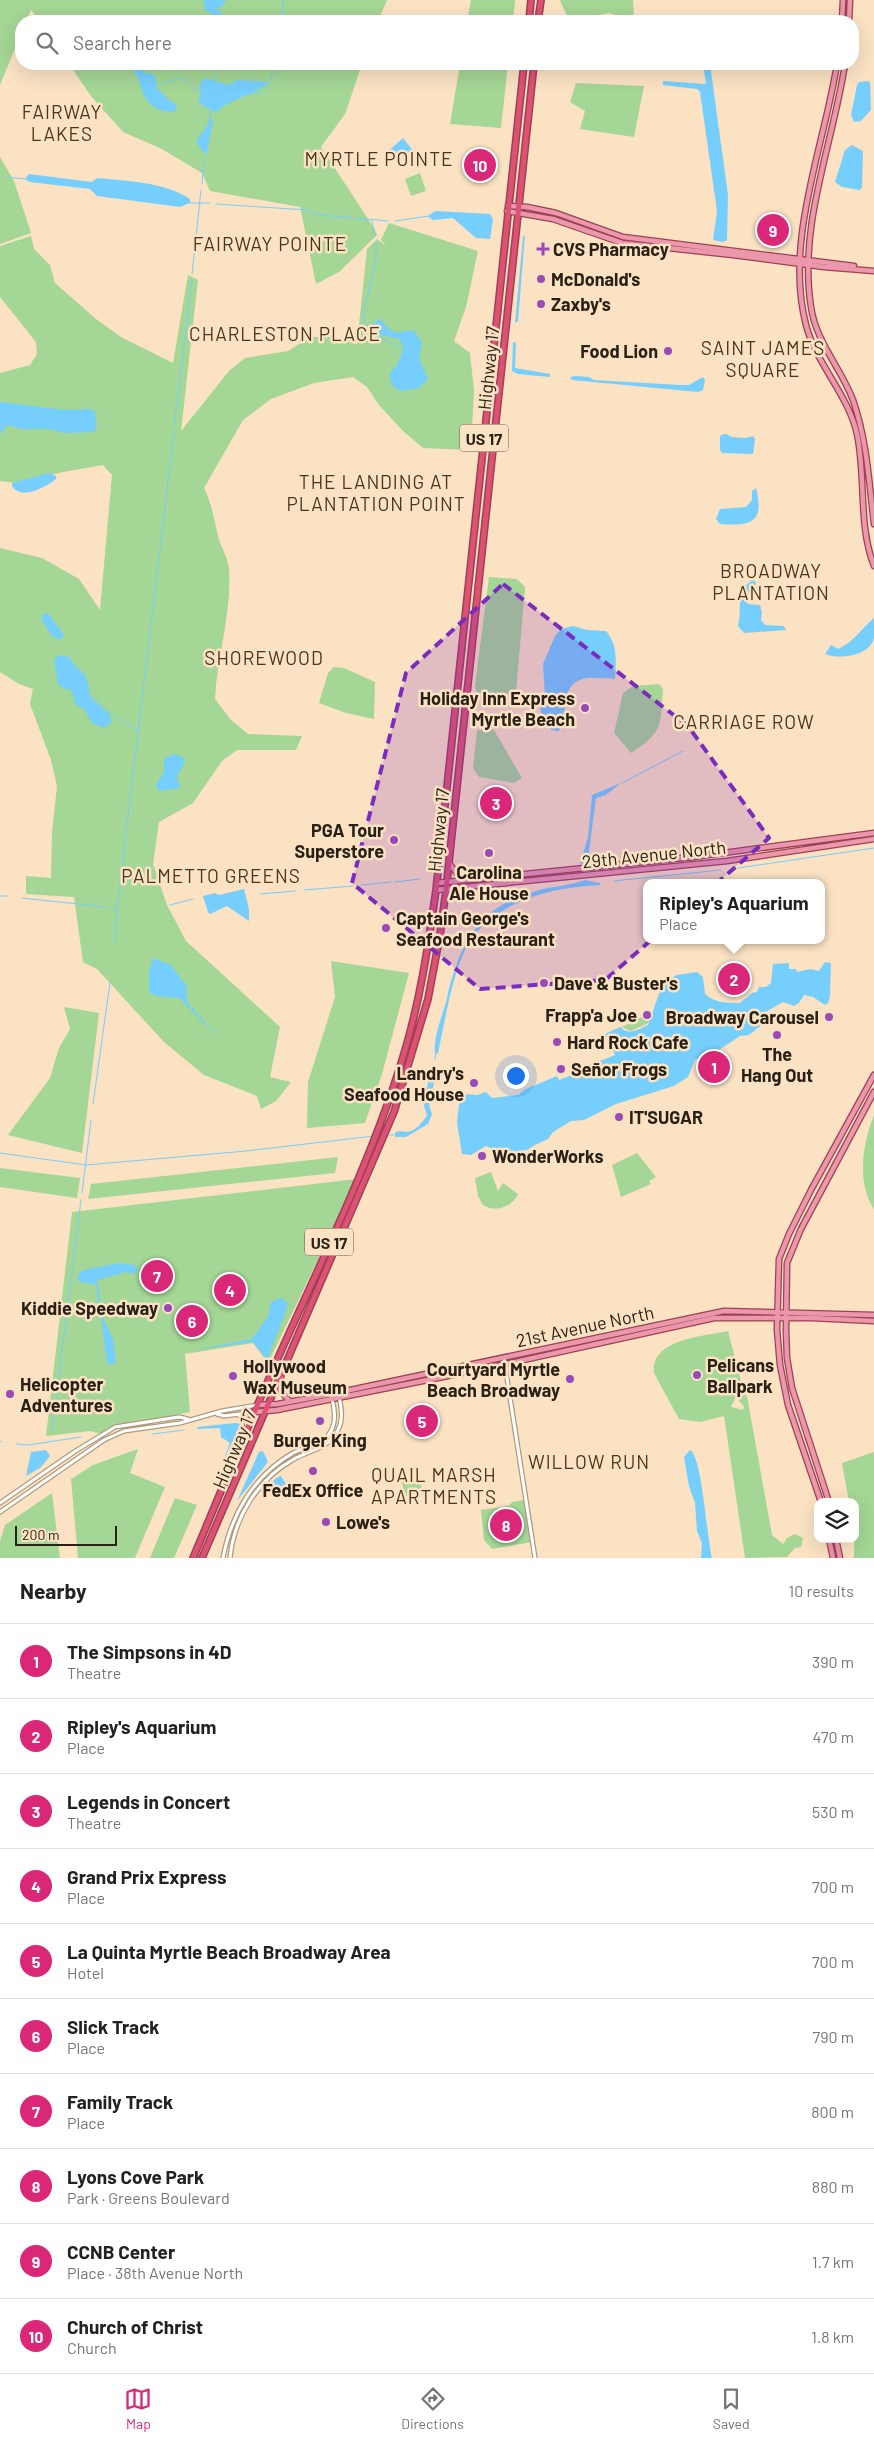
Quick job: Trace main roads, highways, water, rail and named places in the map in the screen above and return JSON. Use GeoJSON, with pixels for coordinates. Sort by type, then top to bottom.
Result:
{"type":"FeatureCollection","features":[{"type":"Feature","properties":{"kind":"highway"},"geometry":{"type":"LineString","coordinates":[[530,15],[531,0]]}},
{"type":"Feature","properties":{"kind":"highway"},"geometry":{"type":"LineString","coordinates":[[539,15],[541,0]]}},
{"type":"Feature","properties":{"kind":"highway","name":"Highway 17"},"geometry":{"type":"LineString","coordinates":[[193,1558],[257,1405],[380,1126],[401,1063],[416,1009],[425,967],[437,883],[523,70]]}},
{"type":"Feature","properties":{"kind":"highway","name":"Highway 17"},"geometry":{"type":"LineString","coordinates":[[202,1558],[390,1125],[409,1069],[428,999],[446,890],[533,70]]}},
{"type":"Feature","properties":{"kind":"main road"},"geometry":{"type":"LineString","coordinates":[[842,15],[843,0]]}},
{"type":"Feature","properties":{"kind":"main road"},"geometry":{"type":"LineString","coordinates":[[849,15],[850,0]]}},
{"type":"Feature","properties":{"kind":"main road"},"geometry":{"type":"LineString","coordinates":[[836,70],[809,192],[801,261],[802,301],[806,326],[821,357],[838,385],[857,432],[867,537],[874,566]]}},
{"type":"Feature","properties":{"kind":"main road"},"geometry":{"type":"LineString","coordinates":[[844,70],[813,211],[809,262],[811,308],[820,340],[852,399],[862,432],[874,524]]}},
{"type":"Feature","properties":{"kind":"main road"},"geometry":{"type":"LineString","coordinates":[[508,209],[553,220],[622,243],[872,270]]}},
{"type":"Feature","properties":{"kind":"main road","name":"29th Avenue North"},"geometry":{"type":"LineString","coordinates":[[437,883],[473,881],[693,857],[874,833]]}},
{"type":"Feature","properties":{"kind":"main road","name":"29th Avenue North"},"geometry":{"type":"LineString","coordinates":[[436,890],[727,861],[874,840]]}},
{"type":"Feature","properties":{"kind":"main road"},"geometry":{"type":"LineString","coordinates":[[448,863],[458,875],[473,881]]}},
{"type":"Feature","properties":{"kind":"main road"},"geometry":{"type":"LineString","coordinates":[[820,1498],[783,1384],[777,1318],[779,1267],[784,1246],[819,1175],[874,1075]]}},
{"type":"Feature","properties":{"kind":"main road"},"geometry":{"type":"LineString","coordinates":[[828,1498],[792,1388],[787,1358],[787,1263],[792,1248],[874,1092]]}},
{"type":"Feature","properties":{"kind":"main road","name":"21st Avenue North"},"geometry":{"type":"LineString","coordinates":[[257,1405],[331,1397],[339,1398],[724,1311],[778,1312],[786,1315],[874,1322]]}},
{"type":"Feature","properties":{"kind":"main road","name":"21st Avenue North"},"geometry":{"type":"LineString","coordinates":[[255,1412],[331,1397],[338,1392],[504,1361],[714,1318],[777,1318],[786,1315],[874,1315]]}},
{"type":"Feature","properties":{"kind":"main road"},"geometry":{"type":"LineString","coordinates":[[281,1373],[280,1390],[290,1402]]}},
{"type":"Feature","properties":{"kind":"main road"},"geometry":{"type":"LineString","coordinates":[[830,1543],[833,1558]]}},
{"type":"Feature","properties":{"kind":"main road"},"geometry":{"type":"LineString","coordinates":[[837,1543],[840,1558]]}},
{"type":"Feature","properties":{"kind":"water"},"geometry":{"type":"Polygon","coordinates":[[[203,0],[226,0],[223,5],[216,9],[222,15],[214,15],[205,10],[203,0]]]}},
{"type":"Feature","properties":{"kind":"water"},"geometry":{"type":"Polygon","coordinates":[[[134,70],[143,70],[145,73],[153,74],[156,78],[156,87],[170,101],[175,103],[177,110],[163,111],[148,102],[134,70]]]}},
{"type":"Feature","properties":{"kind":"water"},"geometry":{"type":"Polygon","coordinates":[[[704,70],[711,70],[728,195],[727,240],[723,242],[713,240],[717,211],[700,92],[697,89],[663,85],[663,81],[706,84],[704,70]]]}},
{"type":"Feature","properties":{"kind":"water"},"geometry":{"type":"Polygon","coordinates":[[[205,78],[229,85],[237,80],[269,82],[256,91],[228,103],[216,112],[203,106],[198,101],[201,94],[199,85],[205,78]]]}},
{"type":"Feature","properties":{"kind":"water"},"geometry":{"type":"Polygon","coordinates":[[[859,82],[870,82],[871,110],[861,121],[854,122],[851,115],[857,85],[859,82]]]}},
{"type":"Feature","properties":{"kind":"water"},"geometry":{"type":"Polygon","coordinates":[[[210,118],[213,120],[207,154],[205,154],[196,143],[210,118]]]}},
{"type":"Feature","properties":{"kind":"water"},"geometry":{"type":"Polygon","coordinates":[[[403,138],[414,152],[398,152],[393,156],[386,153],[403,138]]]}},
{"type":"Feature","properties":{"kind":"water"},"geometry":{"type":"Polygon","coordinates":[[[852,145],[863,151],[862,187],[860,190],[842,187],[835,182],[845,150],[852,145]]]}},
{"type":"Feature","properties":{"kind":"water"},"geometry":{"type":"Polygon","coordinates":[[[29,174],[92,182],[97,178],[145,183],[180,193],[190,199],[190,203],[180,207],[97,196],[90,189],[30,182],[25,179],[29,174]]]}},
{"type":"Feature","properties":{"kind":"water"},"geometry":{"type":"Polygon","coordinates":[[[435,211],[490,214],[493,219],[490,239],[476,238],[453,218],[433,220],[428,216],[435,211]]]}},
{"type":"Feature","properties":{"kind":"water"},"geometry":{"type":"Polygon","coordinates":[[[525,235],[518,321],[515,323],[523,237],[525,235]]]}},
{"type":"Feature","properties":{"kind":"water"},"geometry":{"type":"Polygon","coordinates":[[[380,319],[389,329],[397,333],[413,330],[422,342],[419,358],[428,379],[419,388],[401,391],[392,386],[389,374],[397,365],[404,348],[399,339],[372,333],[372,324],[380,319]]]}},
{"type":"Feature","properties":{"kind":"water"},"geometry":{"type":"Polygon","coordinates":[[[513,342],[516,343],[515,368],[550,374],[550,377],[518,374],[512,371],[513,342]]]}},
{"type":"Feature","properties":{"kind":"water"},"geometry":{"type":"Polygon","coordinates":[[[570,377],[589,377],[594,380],[680,385],[689,385],[703,377],[705,380],[703,390],[698,392],[572,380],[570,377]]]}},
{"type":"Feature","properties":{"kind":"water"},"geometry":{"type":"Polygon","coordinates":[[[0,402],[65,410],[90,409],[95,412],[97,428],[93,432],[64,433],[50,429],[22,429],[8,425],[0,434],[0,402]]]}},
{"type":"Feature","properties":{"kind":"water"},"geometry":{"type":"Polygon","coordinates":[[[724,434],[731,437],[746,438],[753,436],[755,439],[753,454],[722,453],[720,450],[720,436],[724,434]]]}},
{"type":"Feature","properties":{"kind":"water"},"geometry":{"type":"Polygon","coordinates":[[[49,473],[56,476],[56,479],[34,491],[21,492],[12,486],[12,483],[49,473]]]}},
{"type":"Feature","properties":{"kind":"water"},"geometry":{"type":"Polygon","coordinates":[[[756,488],[758,509],[753,520],[740,524],[720,524],[716,519],[720,509],[746,507],[752,500],[752,491],[756,488]]]}},
{"type":"Feature","properties":{"kind":"water"},"geometry":{"type":"Polygon","coordinates":[[[754,579],[756,584],[745,599],[748,604],[760,605],[761,620],[765,625],[784,626],[786,630],[744,633],[738,626],[741,594],[748,583],[754,579]]]}},
{"type":"Feature","properties":{"kind":"water"},"geometry":{"type":"Polygon","coordinates":[[[48,613],[64,635],[61,640],[52,636],[41,619],[43,614],[48,613]]]}},
{"type":"Feature","properties":{"kind":"water"},"geometry":{"type":"Polygon","coordinates":[[[874,618],[874,638],[867,649],[853,655],[838,657],[825,654],[831,645],[838,649],[849,643],[874,618]]]}},
{"type":"Feature","properties":{"kind":"water"},"geometry":{"type":"Polygon","coordinates":[[[573,626],[587,630],[606,631],[610,636],[616,660],[615,679],[589,678],[576,682],[567,695],[562,725],[559,731],[554,731],[546,724],[540,709],[545,696],[543,664],[555,636],[561,629],[573,626]]]}},
{"type":"Feature","properties":{"kind":"water"},"geometry":{"type":"Polygon","coordinates":[[[60,655],[69,657],[75,666],[86,676],[91,698],[109,714],[112,722],[104,728],[91,722],[84,709],[75,704],[70,690],[58,685],[54,659],[60,655]]]}},
{"type":"Feature","properties":{"kind":"water"},"geometry":{"type":"Polygon","coordinates":[[[175,754],[184,758],[185,762],[177,776],[180,788],[158,791],[156,785],[164,772],[164,758],[175,754]]]}},
{"type":"Feature","properties":{"kind":"water"},"geometry":{"type":"Polygon","coordinates":[[[621,783],[606,795],[596,798],[588,859],[586,863],[580,864],[588,837],[592,795],[621,783]]]}},
{"type":"Feature","properties":{"kind":"water"},"geometry":{"type":"Polygon","coordinates":[[[585,880],[600,883],[600,885],[548,892],[514,904],[485,924],[473,937],[460,961],[455,976],[438,1053],[435,1054],[437,1033],[458,961],[465,944],[486,917],[500,906],[516,898],[542,889],[585,880]]]}},
{"type":"Feature","properties":{"kind":"water"},"geometry":{"type":"Polygon","coordinates":[[[244,889],[249,909],[249,921],[227,906],[210,914],[208,912],[203,896],[215,893],[219,895],[244,889]]]}},
{"type":"Feature","properties":{"kind":"water"},"geometry":{"type":"Polygon","coordinates":[[[153,958],[171,965],[186,985],[187,1002],[220,1039],[179,998],[156,996],[149,992],[149,972],[153,958]]]}},
{"type":"Feature","properties":{"kind":"water"},"geometry":{"type":"Polygon","coordinates":[[[825,962],[831,963],[828,1003],[825,1005],[813,997],[804,995],[799,1003],[794,1006],[783,1002],[764,1013],[766,1016],[759,1020],[763,1024],[749,1035],[740,1036],[719,1050],[695,1060],[688,1077],[674,1086],[616,1104],[584,1120],[571,1121],[553,1132],[548,1139],[527,1150],[502,1153],[486,1146],[471,1155],[462,1154],[457,1123],[459,1104],[465,1094],[477,1095],[486,1092],[492,1098],[518,1095],[526,1089],[557,1076],[559,1080],[574,1074],[573,1070],[615,1055],[605,1034],[620,1027],[623,1030],[630,1031],[638,1030],[648,1025],[660,991],[657,986],[677,975],[697,972],[703,977],[705,994],[709,997],[721,1002],[740,1003],[752,993],[757,992],[759,987],[766,987],[771,983],[773,964],[789,963],[789,969],[796,969],[797,972],[810,969],[819,971],[825,962]]]}},
{"type":"Feature","properties":{"kind":"water"},"geometry":{"type":"Polygon","coordinates":[[[430,1070],[437,1070],[429,1105],[432,1114],[428,1124],[406,1137],[395,1137],[395,1133],[399,1131],[407,1132],[416,1128],[427,1115],[424,1106],[430,1070]]]}},
{"type":"Feature","properties":{"kind":"water"},"geometry":{"type":"Polygon","coordinates":[[[118,1263],[135,1265],[138,1270],[135,1274],[127,1272],[97,1280],[104,1321],[113,1338],[116,1362],[109,1365],[96,1285],[77,1281],[80,1272],[84,1270],[118,1263]]]}},
{"type":"Feature","properties":{"kind":"water"},"geometry":{"type":"Polygon","coordinates":[[[281,1298],[288,1305],[267,1360],[253,1342],[193,1350],[252,1339],[268,1316],[271,1302],[281,1298]]]}},
{"type":"Feature","properties":{"kind":"water"},"geometry":{"type":"Polygon","coordinates":[[[241,1424],[222,1464],[230,1443],[221,1437],[220,1428],[197,1429],[197,1427],[241,1424]]]}},
{"type":"Feature","properties":{"kind":"water"},"geometry":{"type":"Polygon","coordinates":[[[46,1450],[50,1456],[40,1468],[26,1476],[31,1452],[46,1450]]]}},
{"type":"Feature","properties":{"kind":"water"},"geometry":{"type":"Polygon","coordinates":[[[690,1450],[698,1466],[712,1558],[701,1558],[702,1543],[697,1531],[695,1503],[689,1486],[684,1457],[690,1450]]]}},
{"type":"Feature","properties":{"kind":"water"},"geometry":{"type":"Polygon","coordinates":[[[263,1451],[268,1462],[237,1501],[259,1452],[263,1451]]]}},
{"type":"Feature","properties":{"kind":"water"},"geometry":{"type":"Polygon","coordinates":[[[281,1476],[286,1484],[284,1488],[269,1491],[267,1489],[276,1478],[281,1476]]]}},
{"type":"Feature","properties":{"kind":"waterway"},"geometry":{"type":"LineString","coordinates":[[283,0],[283,15]]}},
{"type":"Feature","properties":{"kind":"waterway"},"geometry":{"type":"LineString","coordinates":[[220,13],[221,5]]}},
{"type":"Feature","properties":{"kind":"waterway"},"geometry":{"type":"LineString","coordinates":[[214,81],[215,70]]}},
{"type":"Feature","properties":{"kind":"waterway"},"geometry":{"type":"LineString","coordinates":[[250,94],[263,92],[271,80],[273,70]]}},
{"type":"Feature","properties":{"kind":"waterway"},"geometry":{"type":"LineString","coordinates":[[154,85],[183,78],[200,94]]}},
{"type":"Feature","properties":{"kind":"waterway"},"geometry":{"type":"LineString","coordinates":[[210,120],[211,109]]}},
{"type":"Feature","properties":{"kind":"waterway"},"geometry":{"type":"LineString","coordinates":[[202,184],[204,162]]}},
{"type":"Feature","properties":{"kind":"waterway"},"geometry":{"type":"LineString","coordinates":[[7,177],[25,179]]}},
{"type":"Feature","properties":{"kind":"waterway"},"geometry":{"type":"LineString","coordinates":[[192,274],[201,190]]}},
{"type":"Feature","properties":{"kind":"waterway"},"geometry":{"type":"LineString","coordinates":[[190,203],[210,203]]}},
{"type":"Feature","properties":{"kind":"waterway"},"geometry":{"type":"LineString","coordinates":[[216,204],[307,210],[320,215],[352,218]]}},
{"type":"Feature","properties":{"kind":"waterway"},"geometry":{"type":"LineString","coordinates":[[395,221],[429,216]]}},
{"type":"Feature","properties":{"kind":"waterway"},"geometry":{"type":"LineString","coordinates":[[355,218],[388,221]]}},
{"type":"Feature","properties":{"kind":"waterway"},"geometry":{"type":"LineString","coordinates":[[372,221],[375,235]]}},
{"type":"Feature","properties":{"kind":"waterway"},"geometry":{"type":"LineString","coordinates":[[372,331],[364,322],[363,316],[376,261],[376,242]]}},
{"type":"Feature","properties":{"kind":"waterway"},"geometry":{"type":"LineString","coordinates":[[174,428],[192,280]]}},
{"type":"Feature","properties":{"kind":"waterway"},"geometry":{"type":"LineString","coordinates":[[376,334],[404,351]]}},
{"type":"Feature","properties":{"kind":"waterway"},"geometry":{"type":"LineString","coordinates":[[115,942],[117,909],[174,432]]}},
{"type":"Feature","properties":{"kind":"waterway"},"geometry":{"type":"LineString","coordinates":[[91,696],[114,716],[138,730]]}},
{"type":"Feature","properties":{"kind":"waterway"},"geometry":{"type":"LineString","coordinates":[[622,783],[683,751]]}},
{"type":"Feature","properties":{"kind":"waterway"},"geometry":{"type":"LineString","coordinates":[[738,868],[874,848]]}},
{"type":"Feature","properties":{"kind":"waterway"},"geometry":{"type":"LineString","coordinates":[[614,881],[721,870]]}},
{"type":"Feature","properties":{"kind":"waterway"},"geometry":{"type":"LineString","coordinates":[[395,882],[420,879]]}},
{"type":"Feature","properties":{"kind":"waterway"},"geometry":{"type":"LineString","coordinates":[[361,885],[391,882]]}},
{"type":"Feature","properties":{"kind":"waterway"},"geometry":{"type":"LineString","coordinates":[[305,890],[353,886]]}},
{"type":"Feature","properties":{"kind":"waterway"},"geometry":{"type":"LineString","coordinates":[[260,894],[295,891]]}},
{"type":"Feature","properties":{"kind":"waterway"},"geometry":{"type":"LineString","coordinates":[[0,896],[7,896]]}},
{"type":"Feature","properties":{"kind":"waterway"},"geometry":{"type":"LineString","coordinates":[[22,898],[106,907]]}},
{"type":"Feature","properties":{"kind":"waterway"},"geometry":{"type":"LineString","coordinates":[[170,905],[193,899]]}},
{"type":"Feature","properties":{"kind":"waterway"},"geometry":{"type":"LineString","coordinates":[[111,908],[116,909]]}},
{"type":"Feature","properties":{"kind":"waterway"},"geometry":{"type":"LineString","coordinates":[[93,1104],[110,983]]}},
{"type":"Feature","properties":{"kind":"waterway"},"geometry":{"type":"LineString","coordinates":[[435,1060],[436,1053]]}},
{"type":"Feature","properties":{"kind":"waterway"},"geometry":{"type":"LineString","coordinates":[[82,1193],[91,1120]]}},
{"type":"Feature","properties":{"kind":"waterway"},"geometry":{"type":"LineString","coordinates":[[386,1135],[394,1135]]}},
{"type":"Feature","properties":{"kind":"waterway"},"geometry":{"type":"LineString","coordinates":[[0,1153],[86,1165],[246,1151],[374,1136]]}},
{"type":"Feature","properties":{"kind":"waterway"},"geometry":{"type":"LineString","coordinates":[[52,1431],[81,1200]]}},
{"type":"Feature","properties":{"kind":"waterway"},"geometry":{"type":"LineString","coordinates":[[153,1434],[184,1430]]}},
{"type":"Feature","properties":{"kind":"waterway"},"geometry":{"type":"LineString","coordinates":[[17,1444],[28,1445],[81,1437]]}},
{"type":"Feature","properties":{"kind":"place","name":"Church of Christ"},"geometry":{"type":"Point","coordinates":[480,165]}},
{"type":"Feature","properties":{"kind":"place","name":"CCNB Center"},"geometry":{"type":"Point","coordinates":[773,230]}},
{"type":"Feature","properties":{"kind":"place","name":"CVS Pharmacy"},"geometry":{"type":"Point","coordinates":[543,249]}},
{"type":"Feature","properties":{"kind":"place","name":"McDonald's"},"geometry":{"type":"Point","coordinates":[541,279]}},
{"type":"Feature","properties":{"kind":"place","name":"Zaxby's"},"geometry":{"type":"Point","coordinates":[541,304]}},
{"type":"Feature","properties":{"kind":"place","name":"Food Lion"},"geometry":{"type":"Point","coordinates":[668,351]}},
{"type":"Feature","properties":{"kind":"place","name":"Holiday Inn Express Myrtle Beach"},"geometry":{"type":"Point","coordinates":[585,708]}},
{"type":"Feature","properties":{"kind":"place","name":"Legends in Concert"},"geometry":{"type":"Point","coordinates":[496,803]}},
{"type":"Feature","properties":{"kind":"place","name":"PGA Tour Superstore"},"geometry":{"type":"Point","coordinates":[394,840]}},
{"type":"Feature","properties":{"kind":"place","name":"Carolina Ale House"},"geometry":{"type":"Point","coordinates":[489,853]}},
{"type":"Feature","properties":{"kind":"place","name":"Captain George's Seafood Restaurant"},"geometry":{"type":"Point","coordinates":[386,928]}},
{"type":"Feature","properties":{"kind":"place","name":"Ripley's Aquarium"},"geometry":{"type":"Point","coordinates":[734,979]}},
{"type":"Feature","properties":{"kind":"place","name":"Dave & Buster's"},"geometry":{"type":"Point","coordinates":[544,983]}},
{"type":"Feature","properties":{"kind":"place","name":"Frapp'a Joe"},"geometry":{"type":"Point","coordinates":[647,1015]}},
{"type":"Feature","properties":{"kind":"place","name":"Broadway Carousel"},"geometry":{"type":"Point","coordinates":[829,1017]}},
{"type":"Feature","properties":{"kind":"place","name":"The Hang Out"},"geometry":{"type":"Point","coordinates":[777,1035]}},
{"type":"Feature","properties":{"kind":"place","name":"Hard Rock Cafe"},"geometry":{"type":"Point","coordinates":[557,1042]}},
{"type":"Feature","properties":{"kind":"place","name":"The Simpsons in 4D"},"geometry":{"type":"Point","coordinates":[714,1067]}},
{"type":"Feature","properties":{"kind":"place","name":"Señor Frogs"},"geometry":{"type":"Point","coordinates":[561,1069]}},
{"type":"Feature","properties":{"kind":"place","name":"Landry's Seafood House"},"geometry":{"type":"Point","coordinates":[474,1083]}},
{"type":"Feature","properties":{"kind":"place","name":"IT'SUGAR"},"geometry":{"type":"Point","coordinates":[619,1117]}},
{"type":"Feature","properties":{"kind":"place","name":"WonderWorks"},"geometry":{"type":"Point","coordinates":[482,1156]}},
{"type":"Feature","properties":{"kind":"place","name":"Family Track"},"geometry":{"type":"Point","coordinates":[157,1276]}},
{"type":"Feature","properties":{"kind":"place","name":"Grand Prix Express"},"geometry":{"type":"Point","coordinates":[230,1290]}},
{"type":"Feature","properties":{"kind":"place","name":"Kiddie Speedway"},"geometry":{"type":"Point","coordinates":[168,1308]}},
{"type":"Feature","properties":{"kind":"place","name":"Slick Track"},"geometry":{"type":"Point","coordinates":[192,1321]}},
{"type":"Feature","properties":{"kind":"place","name":"Pelicans Ballpark"},"geometry":{"type":"Point","coordinates":[697,1375]}},
{"type":"Feature","properties":{"kind":"place","name":"Hollywood Wax Museum"},"geometry":{"type":"Point","coordinates":[233,1376]}},
{"type":"Feature","properties":{"kind":"place","name":"Courtyard Myrtle Beach Broadway"},"geometry":{"type":"Point","coordinates":[570,1379]}},
{"type":"Feature","properties":{"kind":"place","name":"Helicopter Adventures"},"geometry":{"type":"Point","coordinates":[10,1394]}},
{"type":"Feature","properties":{"kind":"place","name":"Burger King"},"geometry":{"type":"Point","coordinates":[320,1421]}},
{"type":"Feature","properties":{"kind":"place","name":"La Quinta Myrtle Beach Broadway Area"},"geometry":{"type":"Point","coordinates":[422,1421]}},
{"type":"Feature","properties":{"kind":"place","name":"FedEx Office"},"geometry":{"type":"Point","coordinates":[313,1471]}},
{"type":"Feature","properties":{"kind":"place","name":"Lowe's"},"geometry":{"type":"Point","coordinates":[326,1522]}},
{"type":"Feature","properties":{"kind":"place","name":"Lyons Cove Park"},"geometry":{"type":"Point","coordinates":[506,1525]}},
{"type":"Feature","properties":{"kind":"district","name":"FAIRWAY LAKES"},"geometry":{"type":"Point","coordinates":[62,122]}},
{"type":"Feature","properties":{"kind":"district","name":"MYRTLE POINTE"},"geometry":{"type":"Point","coordinates":[379,158]}},
{"type":"Feature","properties":{"kind":"district","name":"FAIRWAY POINTE"},"geometry":{"type":"Point","coordinates":[270,243]}},
{"type":"Feature","properties":{"kind":"district","name":"CHARLESTON PLACE"},"geometry":{"type":"Point","coordinates":[285,333]}},
{"type":"Feature","properties":{"kind":"district","name":"SAINT JAMES SQUARE"},"geometry":{"type":"Point","coordinates":[763,358]}},
{"type":"Feature","properties":{"kind":"district","name":"THE LANDING AT PLANTATION POINT"},"geometry":{"type":"Point","coordinates":[376,492]}},
{"type":"Feature","properties":{"kind":"district","name":"BROADWAY PLANTATION"},"geometry":{"type":"Point","coordinates":[771,581]}},
{"type":"Feature","properties":{"kind":"district","name":"SHOREWOOD"},"geometry":{"type":"Point","coordinates":[264,657]}},
{"type":"Feature","properties":{"kind":"district","name":"CARRIAGE ROW"},"geometry":{"type":"Point","coordinates":[744,721]}},
{"type":"Feature","properties":{"kind":"district","name":"PALMETTO GREENS"},"geometry":{"type":"Point","coordinates":[211,875]}},
{"type":"Feature","properties":{"kind":"district","name":"WILLOW RUN"},"geometry":{"type":"Point","coordinates":[589,1461]}},
{"type":"Feature","properties":{"kind":"district","name":"QUAIL MARSH APARTMENTS"},"geometry":{"type":"Point","coordinates":[434,1485]}}]}
